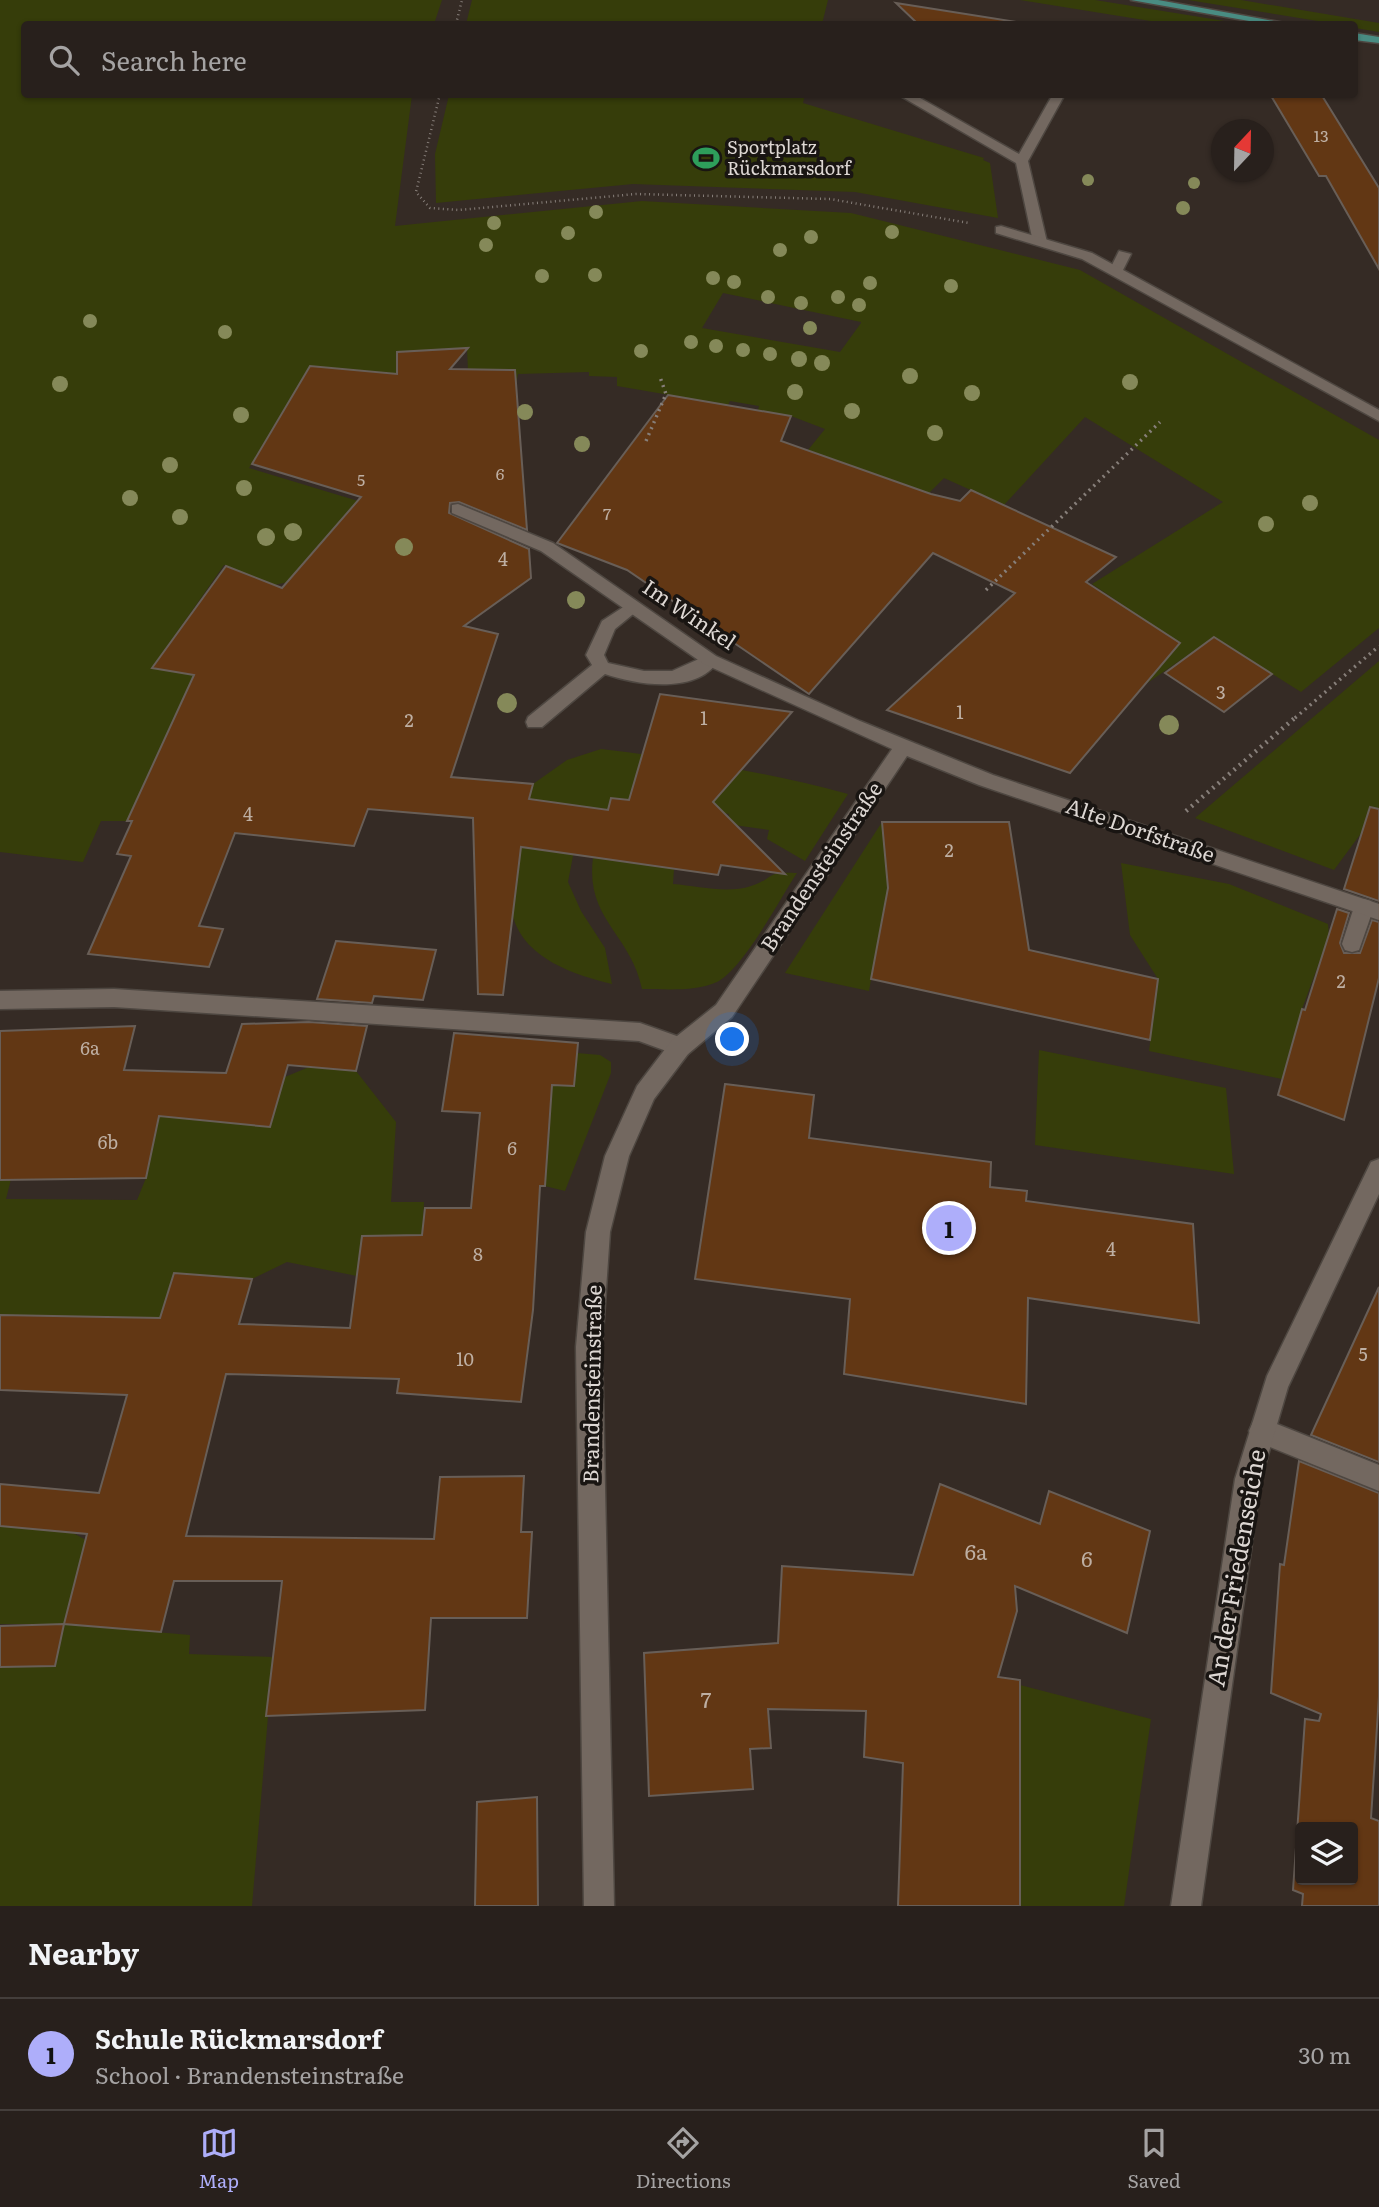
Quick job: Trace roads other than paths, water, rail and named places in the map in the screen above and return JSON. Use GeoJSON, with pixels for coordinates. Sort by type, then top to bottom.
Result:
{"type":"FeatureCollection","features":[{"type":"Feature","properties":{"kind":"main road"},"geometry":{"type":"LineString","coordinates":[[1137,0],[1266,21]]}},
{"type":"Feature","properties":{"kind":"main road"},"geometry":{"type":"LineString","coordinates":[[1358,37],[1379,40]]}},
{"type":"Feature","properties":{"kind":"street"},"geometry":{"type":"LineString","coordinates":[[910,98],[1022,161]]}},
{"type":"Feature","properties":{"kind":"street"},"geometry":{"type":"LineString","coordinates":[[1040,242],[1022,161],[1057,98]]}},
{"type":"Feature","properties":{"kind":"street"},"geometry":{"type":"LineString","coordinates":[[1001,230],[1087,256],[1379,416]]}},
{"type":"Feature","properties":{"kind":"street"},"geometry":{"type":"LineString","coordinates":[[1116,271],[1124,254]]}},
{"type":"Feature","properties":{"kind":"street","name":"Im Winkel"},"geometry":{"type":"LineString","coordinates":[[458,509],[548,547],[710,660],[903,747]]}},
{"type":"Feature","properties":{"kind":"street"},"geometry":{"type":"LineString","coordinates":[[634,606],[617,616],[602,631],[595,654],[602,667],[629,677],[679,677],[710,660]]}},
{"type":"Feature","properties":{"kind":"street"},"geometry":{"type":"LineString","coordinates":[[535,723],[602,667]]}},
{"type":"Feature","properties":{"kind":"street","name":"Alte Dorfstraße"},"geometry":{"type":"LineString","coordinates":[[903,747],[986,780],[1371,909]]}},
{"type":"Feature","properties":{"kind":"street","name":"Brandensteinstraße"},"geometry":{"type":"LineString","coordinates":[[599,1906],[589,1348],[598,1232],[617,1156],[645,1093],[680,1047],[724,1011],[903,747]]}},
{"type":"Feature","properties":{"kind":"street"},"geometry":{"type":"LineString","coordinates":[[1352,944],[1371,909]]}},
{"type":"Feature","properties":{"kind":"street"},"geometry":{"type":"LineString","coordinates":[[0,1000],[114,998],[640,1032],[680,1047]]}},
{"type":"Feature","properties":{"kind":"street","name":"An der Friedenseiche"},"geometry":{"type":"LineString","coordinates":[[1186,1906],[1233,1567],[1248,1479],[1276,1385],[1379,1169]]}},
{"type":"Feature","properties":{"kind":"street"},"geometry":{"type":"LineString","coordinates":[[1262,1431],[1379,1478]]}},
{"type":"Feature","properties":{"kind":"place","name":"Sportplatz Rückmarsdorf"},"geometry":{"type":"Point","coordinates":[706,158]}},
{"type":"Feature","properties":{"kind":"place","name":"Schule Rückmarsdorf"},"geometry":{"type":"Point","coordinates":[949,1228]}}]}
